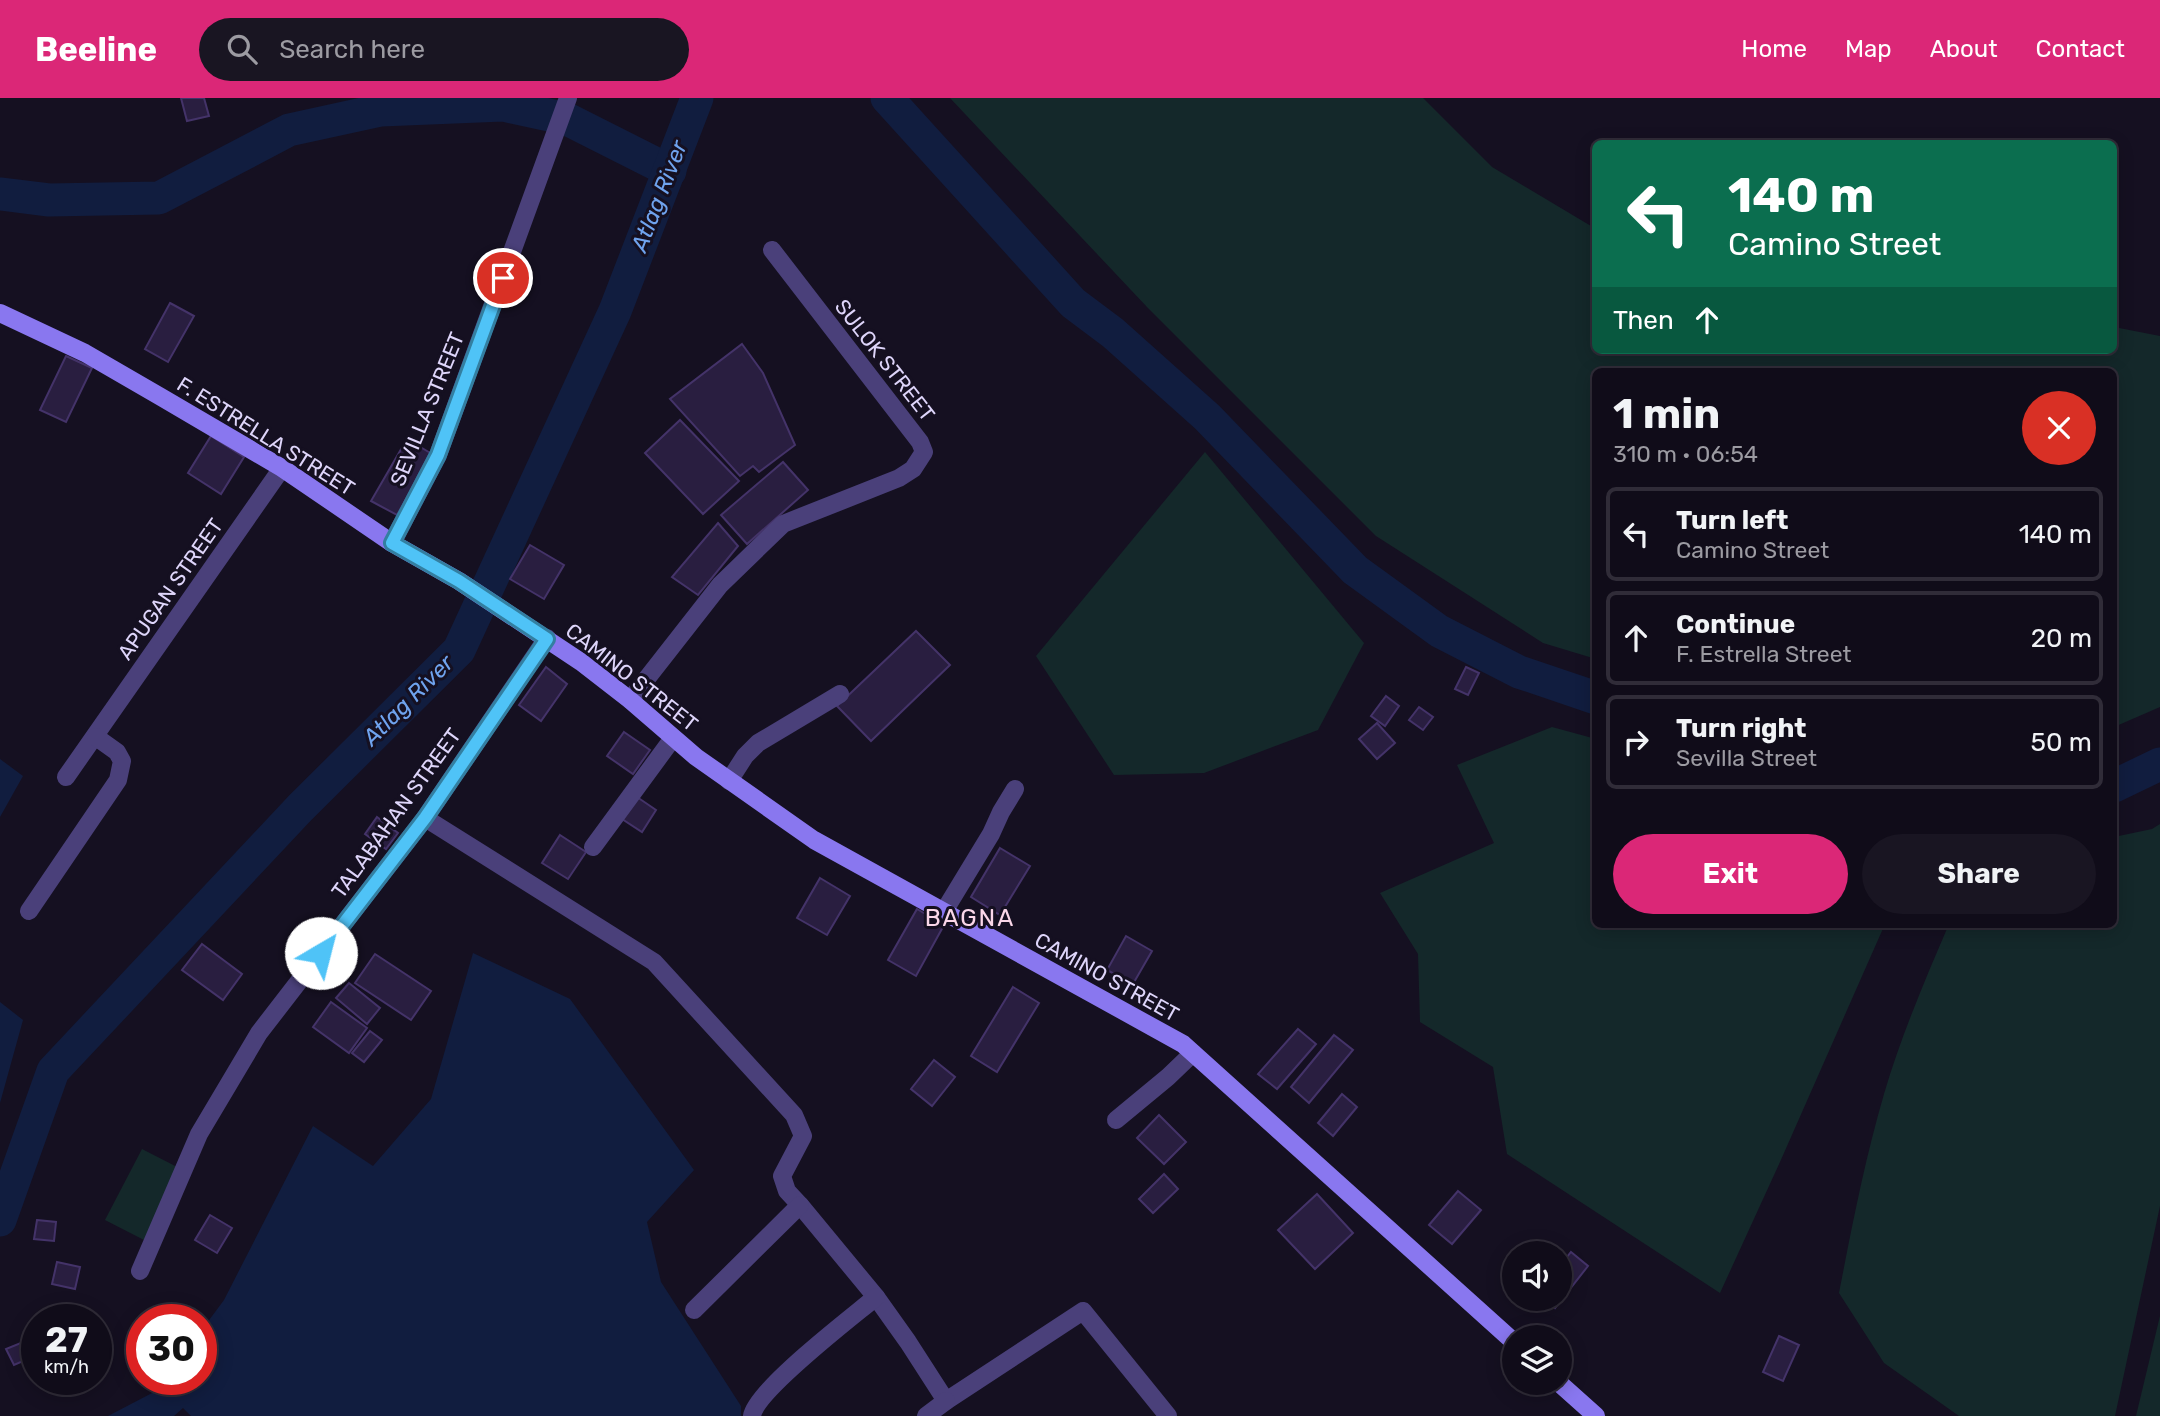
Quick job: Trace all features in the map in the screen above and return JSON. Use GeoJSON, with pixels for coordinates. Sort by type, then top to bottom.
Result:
{"type":"FeatureCollection","features":[{"type":"Feature","properties":{"kind":"main road","name":"F. ESTRELLA STREET"},"geometry":{"type":"LineString","coordinates":[[0,313],[85,353],[282,468],[392,543],[459,581],[501,609]]}},
{"type":"Feature","properties":{"kind":"main road","name":"CAMINO STREET"},"geometry":{"type":"LineString","coordinates":[[501,609],[547,639],[629,700],[729,781],[814,840],[1183,1044],[1502,1331]]}},
{"type":"Feature","properties":{"kind":"main road"},"geometry":{"type":"LineString","coordinates":[[1572,1395],[1596,1416]]}},
{"type":"Feature","properties":{"kind":"street","name":"SEVILLA STREET"},"geometry":{"type":"LineString","coordinates":[[392,543],[438,455],[559,127],[564,101]]}},
{"type":"Feature","properties":{"kind":"street","name":"SULOK STREET"},"geometry":{"type":"LineString","coordinates":[[629,700],[720,585],[783,524],[899,478],[913,470],[924,452],[920,442],[772,250]]}},
{"type":"Feature","properties":{"kind":"street","name":"APUGAN STREET"},"geometry":{"type":"LineString","coordinates":[[66,777],[282,468]]}},
{"type":"Feature","properties":{"kind":"street","name":"TALABAHAN STREET"},"geometry":{"type":"LineString","coordinates":[[140,1271],[199,1134],[259,1034],[425,818],[547,639]]}},
{"type":"Feature","properties":{"kind":"street"},"geometry":{"type":"LineString","coordinates":[[729,781],[745,756],[758,743],[840,694]]}},
{"type":"Feature","properties":{"kind":"street"},"geometry":{"type":"LineString","coordinates":[[29,911],[118,780],[122,761],[117,752],[96,737]]}},
{"type":"Feature","properties":{"kind":"street"},"geometry":{"type":"LineString","coordinates":[[593,847],[673,738]]}},
{"type":"Feature","properties":{"kind":"street"},"geometry":{"type":"LineString","coordinates":[[943,913],[1015,789]]}},
{"type":"Feature","properties":{"kind":"street"},"geometry":{"type":"LineString","coordinates":[[425,818],[653,962],[668,975],[794,1115],[803,1136],[782,1176],[787,1191],[876,1297],[946,1401]]}},
{"type":"Feature","properties":{"kind":"street"},"geometry":{"type":"LineString","coordinates":[[1116,1120],[1193,1054]]}},
{"type":"Feature","properties":{"kind":"street"},"geometry":{"type":"LineString","coordinates":[[694,1310],[800,1205]]}},
{"type":"Feature","properties":{"kind":"street"},"geometry":{"type":"LineString","coordinates":[[752,1416],[753,1409],[762,1396],[779,1379],[876,1297]]}},
{"type":"Feature","properties":{"kind":"street"},"geometry":{"type":"LineString","coordinates":[[926,1416],[1083,1311],[1168,1416]]}},
{"type":"Feature","properties":{"kind":"green space"},"geometry":{"type":"Polygon","coordinates":[[[950,98],[1423,98],[1492,167],[1592,227],[1592,354],[2117,354],[2117,328],[2160,336],[2160,707],[2117,726],[2117,368],[1592,368],[1592,658],[1543,643],[1376,536],[1147,307],[950,98]]]}},
{"type":"Feature","properties":{"kind":"green space"},"geometry":{"type":"Polygon","coordinates":[[[1205,452],[1364,643],[1318,730],[1204,773],[1114,775],[1036,656],[1205,452]]]}},
{"type":"Feature","properties":{"kind":"green space"},"geometry":{"type":"Polygon","coordinates":[[[1552,727],[1592,738],[1592,928],[1883,928],[1720,1293],[1507,1154],[1493,1067],[1420,1022],[1418,954],[1380,893],[1494,843],[1457,765],[1552,727]]]}},
{"type":"Feature","properties":{"kind":"green space"},"geometry":{"type":"Polygon","coordinates":[[[2160,824],[2160,1206],[2115,1416],[1959,1416],[1884,1363],[1839,1293],[1871,1143],[1898,1051],[1947,928],[2117,928],[2117,836],[2152,829],[2160,824]]]}},
{"type":"Feature","properties":{"kind":"green space"},"geometry":{"type":"Polygon","coordinates":[[[142,1149],[181,1169],[144,1240],[105,1220],[142,1149]]]}},
{"type":"Feature","properties":{"kind":"green space"},"geometry":{"type":"Polygon","coordinates":[[[2160,1316],[2160,1416],[2136,1416],[2160,1316]]]}},
{"type":"Feature","properties":{"kind":"water"},"geometry":{"type":"Polygon","coordinates":[[[0,759],[23,776],[0,817],[0,759]]]}},
{"type":"Feature","properties":{"kind":"water"},"geometry":{"type":"Polygon","coordinates":[[[473,953],[570,999],[694,1170],[647,1222],[661,1282],[741,1406],[741,1416],[191,1416],[183,1408],[174,1416],[108,1416],[148,1395],[217,1395],[217,1309],[313,1126],[373,1166],[431,1099],[473,953]]]}},
{"type":"Feature","properties":{"kind":"water"},"geometry":{"type":"Polygon","coordinates":[[[0,1002],[23,1020],[0,1103],[0,1002]]]}},
{"type":"Feature","properties":{"kind":"building"},"geometry":{"type":"Polygon","coordinates":[[[181,98],[204,98],[209,116],[187,121],[181,98]]]}},
{"type":"Feature","properties":{"kind":"building"},"geometry":{"type":"Polygon","coordinates":[[[170,303],[194,316],[168,362],[145,349],[170,303]]]}},
{"type":"Feature","properties":{"kind":"building"},"geometry":{"type":"Polygon","coordinates":[[[742,344],[763,373],[795,445],[759,472],[753,466],[740,476],[670,399],[742,344]]]}},
{"type":"Feature","properties":{"kind":"building"},"geometry":{"type":"Polygon","coordinates":[[[66,356],[92,368],[66,422],[40,410],[66,356]]]}},
{"type":"Feature","properties":{"kind":"building"},"geometry":{"type":"Polygon","coordinates":[[[680,420],[739,481],[703,514],[645,453],[680,420]]]}},
{"type":"Feature","properties":{"kind":"building"},"geometry":{"type":"Polygon","coordinates":[[[211,436],[244,457],[221,494],[188,473],[211,436]]]}},
{"type":"Feature","properties":{"kind":"building"},"geometry":{"type":"Polygon","coordinates":[[[407,439],[432,454],[397,515],[371,501],[407,439]]]}},
{"type":"Feature","properties":{"kind":"building"},"geometry":{"type":"Polygon","coordinates":[[[783,462],[808,490],[747,544],[721,515],[783,462]]]}},
{"type":"Feature","properties":{"kind":"building"},"geometry":{"type":"Polygon","coordinates":[[[718,523],[738,546],[698,595],[672,577],[718,523]]]}},
{"type":"Feature","properties":{"kind":"building"},"geometry":{"type":"Polygon","coordinates":[[[530,545],[564,565],[544,599],[510,579],[530,545]]]}},
{"type":"Feature","properties":{"kind":"building"},"geometry":{"type":"Polygon","coordinates":[[[916,631],[950,665],[871,741],[837,706],[916,631]]]}},
{"type":"Feature","properties":{"kind":"building"},"geometry":{"type":"Polygon","coordinates":[[[546,667],[567,684],[541,721],[519,705],[546,667]]]}},
{"type":"Feature","properties":{"kind":"building"},"geometry":{"type":"Polygon","coordinates":[[[1466,667],[1479,673],[1468,695],[1455,689],[1466,667]]]}},
{"type":"Feature","properties":{"kind":"building"},"geometry":{"type":"Polygon","coordinates":[[[1386,696],[1399,706],[1385,726],[1371,716],[1386,696]]]}},
{"type":"Feature","properties":{"kind":"building"},"geometry":{"type":"Polygon","coordinates":[[[1419,707],[1433,717],[1423,730],[1409,720],[1419,707]]]}},
{"type":"Feature","properties":{"kind":"building"},"geometry":{"type":"Polygon","coordinates":[[[1377,723],[1395,743],[1377,759],[1359,739],[1377,723]]]}},
{"type":"Feature","properties":{"kind":"building"},"geometry":{"type":"Polygon","coordinates":[[[624,732],[650,750],[633,774],[607,756],[624,732]]]}},
{"type":"Feature","properties":{"kind":"building"},"geometry":{"type":"Polygon","coordinates":[[[637,797],[656,810],[642,832],[622,819],[637,797]]]}},
{"type":"Feature","properties":{"kind":"building"},"geometry":{"type":"Polygon","coordinates":[[[377,817],[398,833],[386,849],[365,834],[377,817]]]}},
{"type":"Feature","properties":{"kind":"building"},"geometry":{"type":"Polygon","coordinates":[[[560,835],[586,852],[568,879],[542,863],[560,835]]]}},
{"type":"Feature","properties":{"kind":"building"},"geometry":{"type":"Polygon","coordinates":[[[1000,848],[1030,866],[1000,915],[971,897],[1000,848]]]}},
{"type":"Feature","properties":{"kind":"building"},"geometry":{"type":"Polygon","coordinates":[[[820,878],[850,896],[827,935],[797,918],[820,878]]]}},
{"type":"Feature","properties":{"kind":"building"},"geometry":{"type":"Polygon","coordinates":[[[917,909],[944,925],[916,976],[888,960],[917,909]]]}},
{"type":"Feature","properties":{"kind":"building"},"geometry":{"type":"Polygon","coordinates":[[[1126,936],[1152,951],[1133,984],[1107,970],[1126,936]]]}},
{"type":"Feature","properties":{"kind":"building"},"geometry":{"type":"Polygon","coordinates":[[[202,944],[242,974],[223,1000],[182,970],[202,944]]]}},
{"type":"Feature","properties":{"kind":"building"},"geometry":{"type":"Polygon","coordinates":[[[375,954],[431,991],[411,1020],[355,983],[375,954]]]}},
{"type":"Feature","properties":{"kind":"building"},"geometry":{"type":"Polygon","coordinates":[[[349,983],[380,1008],[367,1024],[336,998],[349,983]]]}},
{"type":"Feature","properties":{"kind":"building"},"geometry":{"type":"Polygon","coordinates":[[[1013,987],[1039,1003],[997,1072],[971,1056],[1013,987]]]}},
{"type":"Feature","properties":{"kind":"building"},"geometry":{"type":"Polygon","coordinates":[[[331,1002],[367,1028],[349,1053],[313,1027],[331,1002]]]}},
{"type":"Feature","properties":{"kind":"building"},"geometry":{"type":"Polygon","coordinates":[[[1298,1029],[1316,1044],[1277,1089],[1258,1074],[1298,1029]]]}},
{"type":"Feature","properties":{"kind":"building"},"geometry":{"type":"Polygon","coordinates":[[[370,1031],[382,1040],[364,1062],[352,1053],[370,1031]]]}},
{"type":"Feature","properties":{"kind":"building"},"geometry":{"type":"Polygon","coordinates":[[[1334,1035],[1353,1050],[1309,1103],[1291,1087],[1334,1035]]]}},
{"type":"Feature","properties":{"kind":"building"},"geometry":{"type":"Polygon","coordinates":[[[934,1060],[955,1077],[932,1106],[911,1089],[934,1060]]]}},
{"type":"Feature","properties":{"kind":"building"},"geometry":{"type":"Polygon","coordinates":[[[1342,1094],[1357,1107],[1333,1136],[1318,1123],[1342,1094]]]}},
{"type":"Feature","properties":{"kind":"building"},"geometry":{"type":"Polygon","coordinates":[[[1159,1115],[1186,1142],[1164,1164],[1137,1138],[1159,1115]]]}},
{"type":"Feature","properties":{"kind":"building"},"geometry":{"type":"Polygon","coordinates":[[[1164,1174],[1178,1189],[1153,1213],[1139,1199],[1164,1174]]]}},
{"type":"Feature","properties":{"kind":"building"},"geometry":{"type":"Polygon","coordinates":[[[1458,1191],[1481,1210],[1452,1244],[1429,1225],[1458,1191]]]}},
{"type":"Feature","properties":{"kind":"building"},"geometry":{"type":"Polygon","coordinates":[[[1317,1194],[1353,1233],[1315,1269],[1278,1230],[1317,1194]]]}},
{"type":"Feature","properties":{"kind":"building"},"geometry":{"type":"Polygon","coordinates":[[[210,1215],[232,1228],[217,1253],[195,1240],[210,1215]]]}},
{"type":"Feature","properties":{"kind":"building"},"geometry":{"type":"Polygon","coordinates":[[[37,1220],[56,1222],[54,1241],[34,1239],[37,1220]]]}},
{"type":"Feature","properties":{"kind":"building"},"geometry":{"type":"Polygon","coordinates":[[[1572,1253],[1588,1266],[1572,1286],[1572,1253]]]}},
{"type":"Feature","properties":{"kind":"building"},"geometry":{"type":"Polygon","coordinates":[[[57,1262],[80,1267],[75,1289],[52,1284],[57,1262]]]}},
{"type":"Feature","properties":{"kind":"building"},"geometry":{"type":"Polygon","coordinates":[[[1779,1336],[1799,1345],[1783,1381],[1763,1372],[1779,1336]]]}},
{"type":"Feature","properties":{"kind":"building"},"geometry":{"type":"Polygon","coordinates":[[[21,1343],[21,1362],[14,1365],[6,1349],[21,1343]]]}},
{"type":"Feature","properties":{"kind":"waterway","name":"Atlag River"},"geometry":{"type":"LineString","coordinates":[[0,1220],[53,1071],[300,808],[459,650],[615,311],[697,98]]}},
{"type":"Feature","properties":{"kind":"waterway"},"geometry":{"type":"LineString","coordinates":[[887,98],[1073,303],[1113,333],[1207,417],[1355,570],[1439,631],[1519,672],[1592,697]]}},
{"type":"Feature","properties":{"kind":"waterway"},"geometry":{"type":"LineString","coordinates":[[0,194],[49,200],[159,198],[289,130],[381,110],[503,105],[567,119],[670,171]]}},
{"type":"Feature","properties":{"kind":"waterway"},"geometry":{"type":"LineString","coordinates":[[2117,785],[2160,764]]}},
{"type":"Feature","properties":{"kind":"district","name":"BAGNA"},"geometry":{"type":"Point","coordinates":[970,918]}},
{"type":"Feature","properties":{"kind":"route"},"geometry":{"type":"LineString","coordinates":[[321,953],[425,818],[547,639],[459,581],[392,543],[438,455],[503,278]]}}]}
